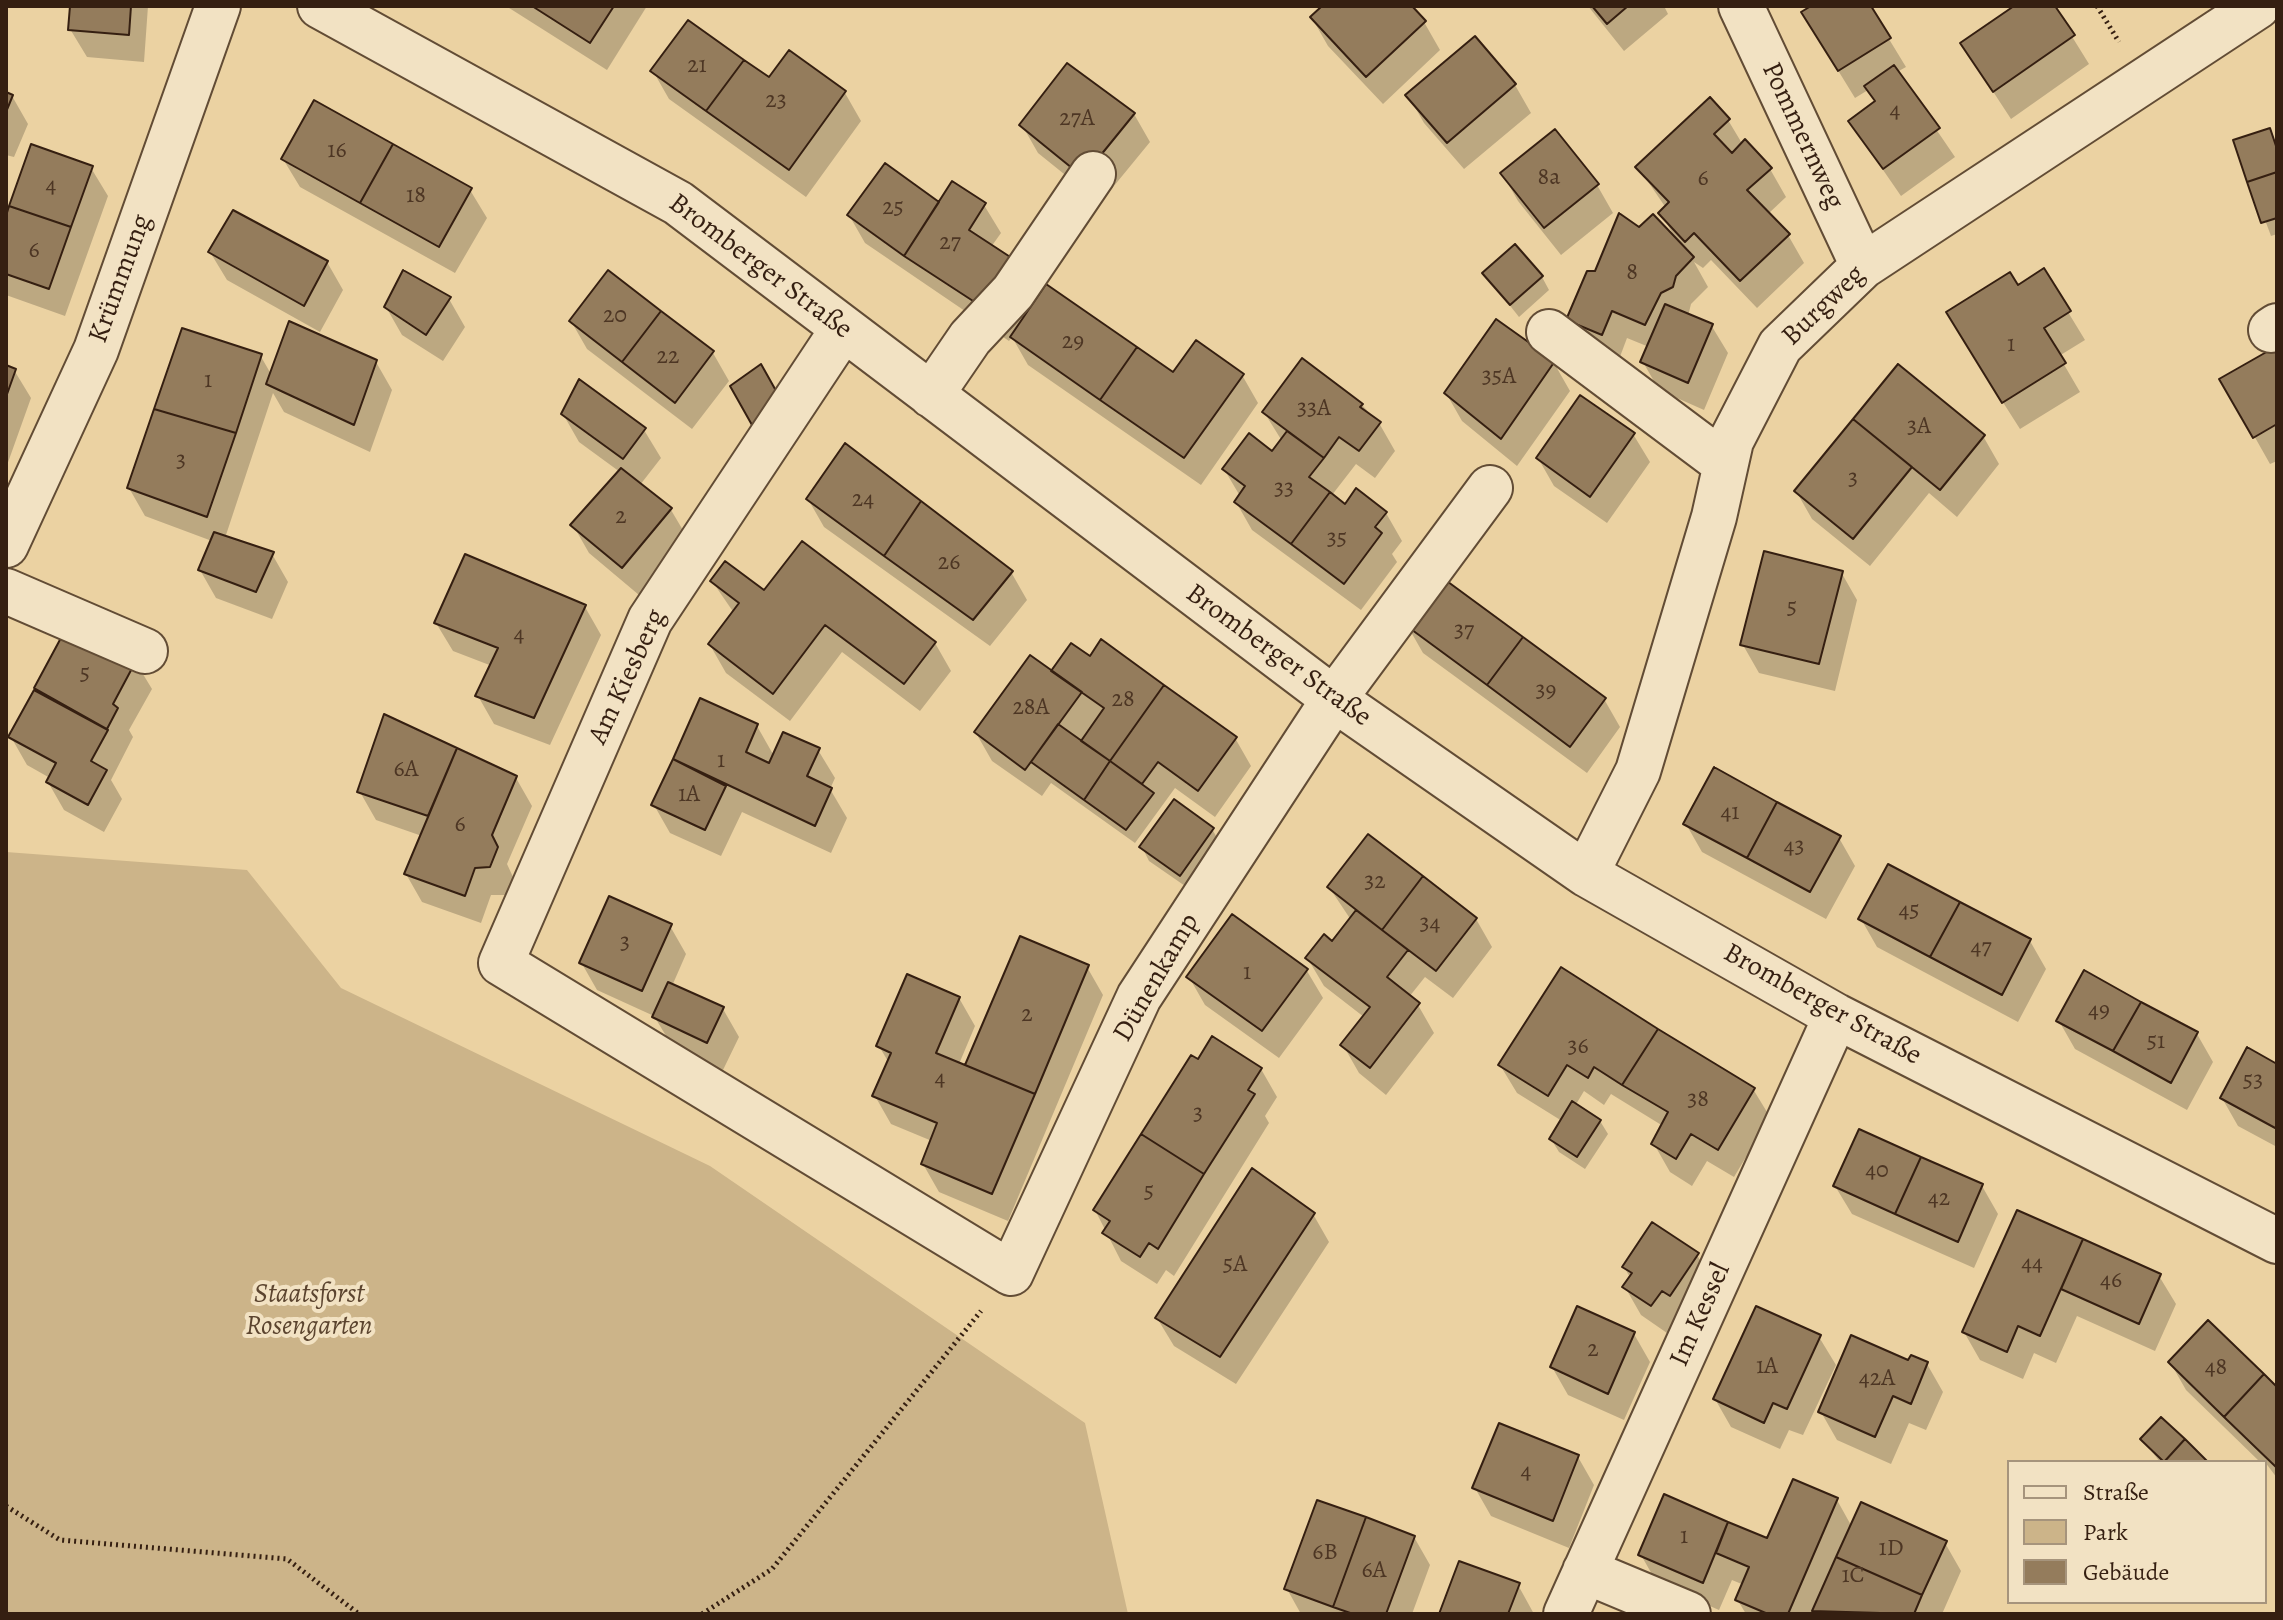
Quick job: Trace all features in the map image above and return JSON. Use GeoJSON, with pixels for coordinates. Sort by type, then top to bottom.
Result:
{"type":"FeatureCollection","features":[{"type":"Feature","properties":{"kind":"street","name":"Krümmung"},"geometry":{"type":"LineString","coordinates":[[6,545],[96,350],[218,6]]}},
{"type":"Feature","properties":{"kind":"street","name":"Bromberger Straße"},"geometry":{"type":"LineString","coordinates":[[320,6],[678,203],[1334,699],[1586,874],[1836,1016],[2277,1241]]}},
{"type":"Feature","properties":{"kind":"street","name":"Pommernweg"},"geometry":{"type":"LineString","coordinates":[[1741,6],[1863,266]]}},
{"type":"Feature","properties":{"kind":"street","name":"Burgweg"},"geometry":{"type":"LineString","coordinates":[[1586,874],[1638,771],[1714,517],[1731,441],[1780,346],[1863,266],[2258,6]]}},
{"type":"Feature","properties":{"kind":"street"},"geometry":{"type":"LineString","coordinates":[[931,395],[970,338],[1013,292],[1093,174]]}},
{"type":"Feature","properties":{"kind":"street","name":"Am Kiesberg"},"geometry":{"type":"LineString","coordinates":[[843,329],[650,620],[501,963],[1011,1273]]}},
{"type":"Feature","properties":{"kind":"street"},"geometry":{"type":"LineString","coordinates":[[1549,332],[1724,463]]}},
{"type":"Feature","properties":{"kind":"street","name":"Dünenkamp"},"geometry":{"type":"LineString","coordinates":[[1011,1273],[1139,997],[1334,699],[1490,488]]}},
{"type":"Feature","properties":{"kind":"street"},"geometry":{"type":"LineString","coordinates":[[6,591],[145,651]]}},
{"type":"Feature","properties":{"kind":"street","name":"Im Kessel"},"geometry":{"type":"LineString","coordinates":[[1566,1614],[1836,1016]]}},
{"type":"Feature","properties":{"kind":"street"},"geometry":{"type":"LineString","coordinates":[[1585,1571],[1688,1614]]}},
{"type":"Feature","properties":{"kind":"path"},"geometry":{"type":"LineString","coordinates":[[702,1614],[772,1569],[1011,1273]]}},
{"type":"Feature","properties":{"kind":"path"},"geometry":{"type":"LineString","coordinates":[[6,1506],[60,1540],[287,1559],[359,1614]]}},
{"type":"Feature","properties":{"kind":"green space","name":"Staatsforst Rosengarten"},"geometry":{"type":"Polygon","coordinates":[[[6,852],[247,870],[341,988],[710,1166],[1085,1423],[1128,1614],[6,1614],[6,852]]]}},
{"type":"Feature","properties":{"kind":"building"},"geometry":{"type":"Polygon","coordinates":[[[70,6],[131,6],[129,35],[68,30],[70,6]]]}},
{"type":"Feature","properties":{"kind":"building"},"geometry":{"type":"Polygon","coordinates":[[[532,6],[614,6],[590,43],[532,6]]]}},
{"type":"Feature","properties":{"kind":"building"},"geometry":{"type":"Polygon","coordinates":[[[1322,6],[1412,6],[1426,21],[1366,77],[1310,17],[1322,6]]]}},
{"type":"Feature","properties":{"kind":"building"},"geometry":{"type":"Polygon","coordinates":[[[1592,6],[1628,6],[1607,24],[1592,6]]]}},
{"type":"Feature","properties":{"kind":"building"},"geometry":{"type":"Polygon","coordinates":[[[1811,6],[1871,6],[1891,38],[1838,71],[1801,12],[1811,6]]]}},
{"type":"Feature","properties":{"kind":"building"},"geometry":{"type":"Polygon","coordinates":[[[2014,6],[2055,6],[2075,35],[1993,92],[1960,43],[2014,6]]]}},
{"type":"Feature","properties":{"kind":"building"},"geometry":{"type":"Polygon","coordinates":[[[688,20],[744,60],[706,111],[650,71],[688,20]]]}},
{"type":"Feature","properties":{"kind":"building"},"geometry":{"type":"Polygon","coordinates":[[[1475,36],[1516,84],[1447,143],[1405,95],[1475,36]]]}},
{"type":"Feature","properties":{"kind":"building"},"geometry":{"type":"Polygon","coordinates":[[[789,50],[846,91],[789,170],[706,111],[744,60],[769,77],[789,50]]]}},
{"type":"Feature","properties":{"kind":"building"},"geometry":{"type":"Polygon","coordinates":[[[1067,63],[1135,113],[1083,177],[1019,125],[1067,63]]]}},
{"type":"Feature","properties":{"kind":"building"},"geometry":{"type":"Polygon","coordinates":[[[1894,65],[1940,128],[1883,169],[1848,121],[1875,101],[1864,86],[1894,65]]]}},
{"type":"Feature","properties":{"kind":"building"},"geometry":{"type":"Polygon","coordinates":[[[6,92],[13,95],[6,112],[6,92]]]}},
{"type":"Feature","properties":{"kind":"building"},"geometry":{"type":"Polygon","coordinates":[[[1710,97],[1730,119],[1714,134],[1732,153],[1745,139],[1772,168],[1747,190],[1790,234],[1740,281],[1694,233],[1685,242],[1658,213],[1669,202],[1635,167],[1710,97]]]}},
{"type":"Feature","properties":{"kind":"building"},"geometry":{"type":"Polygon","coordinates":[[[314,100],[393,144],[360,203],[281,159],[314,100]]]}},
{"type":"Feature","properties":{"kind":"building"},"geometry":{"type":"Polygon","coordinates":[[[2270,128],[2277,149],[2277,172],[2247,182],[2233,140],[2270,128]]]}},
{"type":"Feature","properties":{"kind":"building"},"geometry":{"type":"Polygon","coordinates":[[[1555,129],[1599,184],[1544,228],[1500,173],[1555,129]]]}},
{"type":"Feature","properties":{"kind":"building"},"geometry":{"type":"Polygon","coordinates":[[[31,144],[93,166],[71,227],[9,206],[31,144]]]}},
{"type":"Feature","properties":{"kind":"building"},"geometry":{"type":"Polygon","coordinates":[[[393,144],[472,188],[439,247],[360,203],[393,144]]]}},
{"type":"Feature","properties":{"kind":"building"},"geometry":{"type":"Polygon","coordinates":[[[885,163],[939,202],[904,256],[847,215],[885,163]]]}},
{"type":"Feature","properties":{"kind":"building"},"geometry":{"type":"Polygon","coordinates":[[[2277,172],[2277,218],[2261,223],[2247,182],[2277,172]]]}},
{"type":"Feature","properties":{"kind":"building"},"geometry":{"type":"Polygon","coordinates":[[[952,181],[986,203],[969,230],[1024,266],[993,314],[904,256],[952,181]]]}},
{"type":"Feature","properties":{"kind":"building"},"geometry":{"type":"Polygon","coordinates":[[[9,206],[71,227],[49,289],[6,274],[6,216],[9,206]]]}},
{"type":"Feature","properties":{"kind":"building"},"geometry":{"type":"Polygon","coordinates":[[[233,210],[328,261],[304,306],[208,252],[233,210]]]}},
{"type":"Feature","properties":{"kind":"building"},"geometry":{"type":"Polygon","coordinates":[[[1619,213],[1639,227],[1653,214],[1694,257],[1676,276],[1673,287],[1661,293],[1645,325],[1612,311],[1602,335],[1566,320],[1587,271],[1595,271],[1619,213]]]}},
{"type":"Feature","properties":{"kind":"building"},"geometry":{"type":"Polygon","coordinates":[[[1515,244],[1543,276],[1510,305],[1482,273],[1515,244]]]}},
{"type":"Feature","properties":{"kind":"building"},"geometry":{"type":"Polygon","coordinates":[[[2044,268],[2071,311],[2044,328],[2066,363],[2002,403],[1946,312],[2010,272],[2018,285],[2044,268]]]}},
{"type":"Feature","properties":{"kind":"building"},"geometry":{"type":"Polygon","coordinates":[[[403,270],[451,297],[426,335],[384,307],[403,270]]]}},
{"type":"Feature","properties":{"kind":"building"},"geometry":{"type":"Polygon","coordinates":[[[608,270],[661,311],[622,362],[569,321],[608,270]]]}},
{"type":"Feature","properties":{"kind":"building"},"geometry":{"type":"Polygon","coordinates":[[[1046,284],[1137,347],[1100,400],[1010,337],[1046,284]]]}},
{"type":"Feature","properties":{"kind":"building"},"geometry":{"type":"Polygon","coordinates":[[[1665,304],[1713,324],[1688,383],[1640,362],[1665,304]]]}},
{"type":"Feature","properties":{"kind":"building"},"geometry":{"type":"Polygon","coordinates":[[[661,311],[714,351],[675,403],[622,362],[661,311]]]}},
{"type":"Feature","properties":{"kind":"building"},"geometry":{"type":"Polygon","coordinates":[[[1496,319],[1555,361],[1501,439],[1444,393],[1496,319]]]}},
{"type":"Feature","properties":{"kind":"building"},"geometry":{"type":"Polygon","coordinates":[[[289,321],[377,360],[354,425],[266,384],[289,321]]]}},
{"type":"Feature","properties":{"kind":"building"},"geometry":{"type":"Polygon","coordinates":[[[182,328],[262,354],[236,433],[154,409],[182,328]]]}},
{"type":"Feature","properties":{"kind":"building"},"geometry":{"type":"Polygon","coordinates":[[[1196,340],[1244,374],[1184,458],[1100,400],[1137,347],[1173,372],[1196,340]]]}},
{"type":"Feature","properties":{"kind":"building"},"geometry":{"type":"Polygon","coordinates":[[[2277,346],[2277,424],[2253,438],[2219,379],[2277,346]]]}},
{"type":"Feature","properties":{"kind":"building"},"geometry":{"type":"Polygon","coordinates":[[[1302,358],[1363,404],[1360,407],[1381,422],[1359,451],[1339,437],[1324,458],[1262,412],[1302,358]]]}},
{"type":"Feature","properties":{"kind":"building"},"geometry":{"type":"Polygon","coordinates":[[[761,364],[784,405],[752,425],[730,386],[761,364]]]}},
{"type":"Feature","properties":{"kind":"building"},"geometry":{"type":"Polygon","coordinates":[[[1898,364],[1985,435],[1940,490],[1853,419],[1898,364]]]}},
{"type":"Feature","properties":{"kind":"building"},"geometry":{"type":"Polygon","coordinates":[[[6,365],[16,369],[6,397],[6,365]]]}},
{"type":"Feature","properties":{"kind":"building"},"geometry":{"type":"Polygon","coordinates":[[[579,379],[646,428],[623,459],[561,414],[579,379]]]}},
{"type":"Feature","properties":{"kind":"building"},"geometry":{"type":"Polygon","coordinates":[[[1580,395],[1635,433],[1590,497],[1536,458],[1580,395]]]}},
{"type":"Feature","properties":{"kind":"building"},"geometry":{"type":"Polygon","coordinates":[[[154,409],[236,433],[207,517],[127,488],[154,409]]]}},
{"type":"Feature","properties":{"kind":"building"},"geometry":{"type":"Polygon","coordinates":[[[1853,419],[1912,467],[1853,539],[1794,491],[1853,419]]]}},
{"type":"Feature","properties":{"kind":"building"},"geometry":{"type":"Polygon","coordinates":[[[1287,431],[1324,458],[1309,477],[1330,492],[1291,544],[1234,502],[1245,486],[1222,469],[1249,433],[1272,451],[1287,431]]]}},
{"type":"Feature","properties":{"kind":"building"},"geometry":{"type":"Polygon","coordinates":[[[845,443],[921,501],[884,556],[806,499],[845,443]]]}},
{"type":"Feature","properties":{"kind":"building"},"geometry":{"type":"Polygon","coordinates":[[[621,468],[672,508],[622,568],[570,525],[621,468]]]}},
{"type":"Feature","properties":{"kind":"building"},"geometry":{"type":"Polygon","coordinates":[[[1356,488],[1387,512],[1375,527],[1382,533],[1344,584],[1291,544],[1330,492],[1345,504],[1356,488]]]}},
{"type":"Feature","properties":{"kind":"building"},"geometry":{"type":"Polygon","coordinates":[[[921,501],[1013,571],[973,620],[884,556],[921,501]]]}},
{"type":"Feature","properties":{"kind":"building"},"geometry":{"type":"Polygon","coordinates":[[[214,532],[274,552],[256,592],[198,570],[214,532]]]}},
{"type":"Feature","properties":{"kind":"building"},"geometry":{"type":"Polygon","coordinates":[[[802,541],[936,642],[904,684],[825,625],[773,694],[708,644],[739,603],[710,581],[725,561],[764,590],[802,541]]]}},
{"type":"Feature","properties":{"kind":"building"},"geometry":{"type":"Polygon","coordinates":[[[1764,551],[1843,571],[1819,664],[1740,645],[1764,551]]]}},
{"type":"Feature","properties":{"kind":"building"},"geometry":{"type":"Polygon","coordinates":[[[465,554],[586,605],[534,718],[475,696],[498,648],[434,623],[465,554]]]}},
{"type":"Feature","properties":{"kind":"building"},"geometry":{"type":"Polygon","coordinates":[[[1440,576],[1523,637],[1487,685],[1404,624],[1440,576]]]}},
{"type":"Feature","properties":{"kind":"building"},"geometry":{"type":"Polygon","coordinates":[[[62,636],[137,659],[113,704],[118,708],[107,729],[34,688],[62,636]]]}},
{"type":"Feature","properties":{"kind":"building"},"geometry":{"type":"Polygon","coordinates":[[[1523,637],[1606,698],[1570,747],[1487,685],[1523,637]]]}},
{"type":"Feature","properties":{"kind":"building"},"geometry":{"type":"Polygon","coordinates":[[[1101,639],[1164,685],[1110,761],[1081,741],[1104,708],[1051,671],[1071,643],[1090,656],[1101,639]]]}},
{"type":"Feature","properties":{"kind":"building"},"geometry":{"type":"Polygon","coordinates":[[[1030,655],[1082,692],[1025,770],[974,732],[1030,655]]]}},
{"type":"Feature","properties":{"kind":"building"},"geometry":{"type":"Polygon","coordinates":[[[1164,685],[1237,737],[1198,791],[1158,762],[1142,784],[1110,761],[1164,685]]]}},
{"type":"Feature","properties":{"kind":"building"},"geometry":{"type":"Polygon","coordinates":[[[34,690],[108,730],[91,761],[107,770],[88,805],[46,782],[56,763],[8,737],[34,690]]]}},
{"type":"Feature","properties":{"kind":"building"},"geometry":{"type":"Polygon","coordinates":[[[700,698],[758,724],[746,752],[769,763],[783,732],[820,748],[807,776],[832,788],[815,826],[673,759],[700,698]]]}},
{"type":"Feature","properties":{"kind":"building"},"geometry":{"type":"Polygon","coordinates":[[[384,714],[457,748],[428,816],[357,792],[384,714]]]}},
{"type":"Feature","properties":{"kind":"building"},"geometry":{"type":"Polygon","coordinates":[[[1058,724],[1110,761],[1084,800],[1031,762],[1058,724]]]}},
{"type":"Feature","properties":{"kind":"building"},"geometry":{"type":"Polygon","coordinates":[[[457,748],[517,776],[492,835],[498,847],[490,867],[475,868],[465,896],[404,874],[457,748]]]}},
{"type":"Feature","properties":{"kind":"building"},"geometry":{"type":"Polygon","coordinates":[[[673,759],[726,786],[705,830],[651,805],[673,759]]]}},
{"type":"Feature","properties":{"kind":"building"},"geometry":{"type":"Polygon","coordinates":[[[1110,761],[1154,793],[1126,830],[1084,800],[1110,761]]]}},
{"type":"Feature","properties":{"kind":"building"},"geometry":{"type":"Polygon","coordinates":[[[1714,767],[1777,802],[1747,858],[1683,824],[1714,767]]]}},
{"type":"Feature","properties":{"kind":"building"},"geometry":{"type":"Polygon","coordinates":[[[1174,799],[1214,828],[1180,876],[1139,847],[1174,799]]]}},
{"type":"Feature","properties":{"kind":"building"},"geometry":{"type":"Polygon","coordinates":[[[1777,802],[1841,836],[1810,892],[1747,858],[1777,802]]]}},
{"type":"Feature","properties":{"kind":"building"},"geometry":{"type":"Polygon","coordinates":[[[1368,834],[1423,876],[1382,930],[1327,887],[1368,834]]]}},
{"type":"Feature","properties":{"kind":"building"},"geometry":{"type":"Polygon","coordinates":[[[1888,864],[1960,902],[1930,957],[1858,919],[1888,864]]]}},
{"type":"Feature","properties":{"kind":"building"},"geometry":{"type":"Polygon","coordinates":[[[1423,876],[1477,918],[1436,971],[1382,930],[1423,876]]]}},
{"type":"Feature","properties":{"kind":"building"},"geometry":{"type":"Polygon","coordinates":[[[609,896],[672,924],[642,991],[579,963],[609,896]]]}},
{"type":"Feature","properties":{"kind":"building"},"geometry":{"type":"Polygon","coordinates":[[[1960,902],[2031,939],[2002,995],[1930,957],[1960,902]]]}},
{"type":"Feature","properties":{"kind":"building"},"geometry":{"type":"Polygon","coordinates":[[[1356,910],[1408,950],[1387,977],[1420,1003],[1370,1068],[1340,1045],[1370,1007],[1305,958],[1324,934],[1332,941],[1356,910]]]}},
{"type":"Feature","properties":{"kind":"building"},"geometry":{"type":"Polygon","coordinates":[[[1232,914],[1308,969],[1262,1031],[1186,977],[1232,914]]]}},
{"type":"Feature","properties":{"kind":"building"},"geometry":{"type":"Polygon","coordinates":[[[1020,936],[1089,965],[1035,1094],[965,1065],[1020,936]]]}},
{"type":"Feature","properties":{"kind":"building"},"geometry":{"type":"Polygon","coordinates":[[[1561,967],[1658,1029],[1622,1085],[1594,1067],[1588,1078],[1567,1065],[1548,1096],[1498,1065],[1561,967]]]}},
{"type":"Feature","properties":{"kind":"building"},"geometry":{"type":"Polygon","coordinates":[[[2084,970],[2141,1002],[2113,1051],[2056,1021],[2084,970]]]}},
{"type":"Feature","properties":{"kind":"building"},"geometry":{"type":"Polygon","coordinates":[[[907,974],[960,997],[936,1053],[1035,1094],[992,1194],[921,1164],[937,1123],[872,1096],[891,1053],[876,1046],[907,974]]]}},
{"type":"Feature","properties":{"kind":"building"},"geometry":{"type":"Polygon","coordinates":[[[668,982],[724,1007],[707,1043],[652,1017],[668,982]]]}},
{"type":"Feature","properties":{"kind":"building"},"geometry":{"type":"Polygon","coordinates":[[[2141,1002],[2198,1032],[2171,1083],[2113,1051],[2141,1002]]]}},
{"type":"Feature","properties":{"kind":"building"},"geometry":{"type":"Polygon","coordinates":[[[1658,1029],[1755,1088],[1718,1150],[1691,1134],[1676,1159],[1651,1144],[1668,1112],[1622,1085],[1658,1029]]]}},
{"type":"Feature","properties":{"kind":"building"},"geometry":{"type":"Polygon","coordinates":[[[1212,1036],[1262,1068],[1248,1090],[1255,1094],[1204,1174],[1141,1134],[1191,1055],[1198,1059],[1212,1036]]]}},
{"type":"Feature","properties":{"kind":"building"},"geometry":{"type":"Polygon","coordinates":[[[2247,1047],[2277,1064],[2277,1129],[2220,1098],[2247,1047]]]}},
{"type":"Feature","properties":{"kind":"building"},"geometry":{"type":"Polygon","coordinates":[[[1572,1101],[1601,1120],[1577,1157],[1549,1139],[1572,1101]]]}},
{"type":"Feature","properties":{"kind":"building"},"geometry":{"type":"Polygon","coordinates":[[[1859,1129],[1921,1157],[1895,1214],[1833,1186],[1859,1129]]]}},
{"type":"Feature","properties":{"kind":"building"},"geometry":{"type":"Polygon","coordinates":[[[1141,1134],[1204,1174],[1158,1249],[1149,1243],[1140,1257],[1102,1233],[1110,1221],[1093,1210],[1141,1134]]]}},
{"type":"Feature","properties":{"kind":"building"},"geometry":{"type":"Polygon","coordinates":[[[1921,1157],[1983,1184],[1958,1242],[1895,1214],[1921,1157]]]}},
{"type":"Feature","properties":{"kind":"building"},"geometry":{"type":"Polygon","coordinates":[[[1252,1168],[1315,1213],[1220,1357],[1155,1318],[1252,1168]]]}},
{"type":"Feature","properties":{"kind":"building"},"geometry":{"type":"Polygon","coordinates":[[[2017,1210],[2083,1239],[2040,1336],[2018,1326],[2007,1352],[1962,1332],[2017,1210]]]}},
{"type":"Feature","properties":{"kind":"building"},"geometry":{"type":"Polygon","coordinates":[[[1652,1222],[1699,1253],[1670,1296],[1662,1291],[1651,1306],[1622,1287],[1632,1273],[1622,1267],[1652,1222]]]}},
{"type":"Feature","properties":{"kind":"building"},"geometry":{"type":"Polygon","coordinates":[[[2083,1239],[2161,1274],[2139,1324],[2061,1289],[2083,1239]]]}},
{"type":"Feature","properties":{"kind":"building"},"geometry":{"type":"Polygon","coordinates":[[[1577,1306],[1635,1332],[1608,1394],[1550,1367],[1577,1306]]]}},
{"type":"Feature","properties":{"kind":"building"},"geometry":{"type":"Polygon","coordinates":[[[1756,1306],[1821,1335],[1787,1409],[1773,1403],[1764,1423],[1713,1399],[1756,1306]]]}},
{"type":"Feature","properties":{"kind":"building"},"geometry":{"type":"Polygon","coordinates":[[[2208,1320],[2264,1374],[2224,1417],[2168,1362],[2208,1320]]]}},
{"type":"Feature","properties":{"kind":"building"},"geometry":{"type":"Polygon","coordinates":[[[1851,1335],[1908,1360],[1911,1355],[1928,1362],[1911,1404],[1893,1396],[1875,1437],[1818,1412],[1851,1335]]]}},
{"type":"Feature","properties":{"kind":"building"},"geometry":{"type":"Polygon","coordinates":[[[2264,1374],[2277,1387],[2277,1468],[2224,1417],[2264,1374]]]}},
{"type":"Feature","properties":{"kind":"building"},"geometry":{"type":"Polygon","coordinates":[[[2161,1417],[2185,1439],[2166,1460],[2162,1460],[2140,1439],[2161,1417]]]}},
{"type":"Feature","properties":{"kind":"building"},"geometry":{"type":"Polygon","coordinates":[[[1499,1423],[1579,1455],[1553,1521],[1472,1488],[1499,1423]]]}},
{"type":"Feature","properties":{"kind":"building"},"geometry":{"type":"Polygon","coordinates":[[[2185,1439],[2206,1460],[2166,1460],[2185,1439]]]}},
{"type":"Feature","properties":{"kind":"building"},"geometry":{"type":"Polygon","coordinates":[[[1793,1479],[1838,1498],[1788,1614],[1768,1614],[1735,1600],[1749,1567],[1716,1553],[1728,1522],[1767,1538],[1793,1479]]]}},
{"type":"Feature","properties":{"kind":"building"},"geometry":{"type":"Polygon","coordinates":[[[1664,1494],[1728,1522],[1703,1583],[1638,1555],[1664,1494]]]}},
{"type":"Feature","properties":{"kind":"building"},"geometry":{"type":"Polygon","coordinates":[[[1317,1500],[1366,1517],[1333,1607],[1284,1589],[1317,1500]]]}},
{"type":"Feature","properties":{"kind":"building"},"geometry":{"type":"Polygon","coordinates":[[[1861,1502],[1947,1541],[1922,1595],[1836,1557],[1861,1502]]]}},
{"type":"Feature","properties":{"kind":"building"},"geometry":{"type":"Polygon","coordinates":[[[1366,1517],[1415,1536],[1386,1614],[1353,1614],[1333,1607],[1366,1517]]]}},
{"type":"Feature","properties":{"kind":"building"},"geometry":{"type":"Polygon","coordinates":[[[1836,1557],[1922,1595],[1914,1614],[1812,1611],[1836,1557]]]}},
{"type":"Feature","properties":{"kind":"building"},"geometry":{"type":"Polygon","coordinates":[[[1459,1561],[1520,1583],[1508,1614],[1439,1614],[1459,1561]]]}}]}
